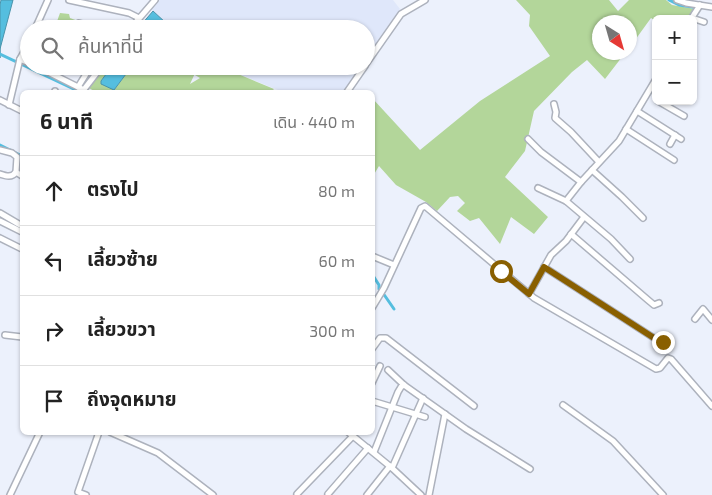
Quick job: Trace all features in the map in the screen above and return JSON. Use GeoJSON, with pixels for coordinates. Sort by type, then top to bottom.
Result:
{"type":"FeatureCollection","features":[{"type":"Feature","properties":{"kind":"street"},"geometry":{"type":"LineString","coordinates":[[38,0],[46,3],[39,20]]}},
{"type":"Feature","properties":{"kind":"street"},"geometry":{"type":"LineString","coordinates":[[69,0],[129,13],[139,18],[155,0]]}},
{"type":"Feature","properties":{"kind":"street"},"geometry":{"type":"LineString","coordinates":[[410,9],[412,0]]}},
{"type":"Feature","properties":{"kind":"street"},"geometry":{"type":"LineString","coordinates":[[375,52],[401,14],[426,0]]}},
{"type":"Feature","properties":{"kind":"street"},"geometry":{"type":"LineString","coordinates":[[677,0],[699,7],[712,7]]}},
{"type":"Feature","properties":{"kind":"street"},"geometry":{"type":"LineString","coordinates":[[694,15],[699,7]]}},
{"type":"Feature","properties":{"kind":"street"},"geometry":{"type":"LineString","coordinates":[[697,20],[704,22]]}},
{"type":"Feature","properties":{"kind":"street"},"geometry":{"type":"LineString","coordinates":[[9,104],[20,61]]}},
{"type":"Feature","properties":{"kind":"street"},"geometry":{"type":"LineString","coordinates":[[53,75],[81,90]]}},
{"type":"Feature","properties":{"kind":"street"},"geometry":{"type":"LineString","coordinates":[[81,90],[87,75]]}},
{"type":"Feature","properties":{"kind":"street"},"geometry":{"type":"LineString","coordinates":[[81,90],[93,75]]}},
{"type":"Feature","properties":{"kind":"street"},"geometry":{"type":"LineString","coordinates":[[348,90],[359,75]]}},
{"type":"Feature","properties":{"kind":"street"},"geometry":{"type":"LineString","coordinates":[[566,201],[619,141],[652,87]]}},
{"type":"Feature","properties":{"kind":"street"},"geometry":{"type":"LineString","coordinates":[[647,95],[652,98]]}},
{"type":"Feature","properties":{"kind":"street"},"geometry":{"type":"LineString","coordinates":[[0,100],[20,110]]}},
{"type":"Feature","properties":{"kind":"street"},"geometry":{"type":"LineString","coordinates":[[554,104],[555,118],[599,162]]}},
{"type":"Feature","properties":{"kind":"street"},"geometry":{"type":"LineString","coordinates":[[664,105],[684,116]]}},
{"type":"Feature","properties":{"kind":"street"},"geometry":{"type":"LineString","coordinates":[[637,111],[681,139]]}},
{"type":"Feature","properties":{"kind":"street"},"geometry":{"type":"LineString","coordinates":[[626,129],[674,160]]}},
{"type":"Feature","properties":{"kind":"street"},"geometry":{"type":"LineString","coordinates":[[670,144],[675,135]]}},
{"type":"Feature","properties":{"kind":"street"},"geometry":{"type":"LineString","coordinates":[[528,140],[533,146],[581,182]]}},
{"type":"Feature","properties":{"kind":"street"},"geometry":{"type":"LineString","coordinates":[[0,150],[12,153],[17,157],[16,172],[13,176],[0,174]]}},
{"type":"Feature","properties":{"kind":"street"},"geometry":{"type":"LineString","coordinates":[[592,170],[622,196],[643,218]]}},
{"type":"Feature","properties":{"kind":"street"},"geometry":{"type":"LineString","coordinates":[[16,172],[20,175]]}},
{"type":"Feature","properties":{"kind":"street"},"geometry":{"type":"LineString","coordinates":[[538,188],[566,201],[611,239],[630,259]]}},
{"type":"Feature","properties":{"kind":"street"},"geometry":{"type":"LineString","coordinates":[[375,303],[421,208],[425,206],[529,294],[656,369],[660,368],[666,359],[669,358],[712,406]]}},
{"type":"Feature","properties":{"kind":"street"},"geometry":{"type":"LineString","coordinates":[[0,213],[20,225]]}},
{"type":"Feature","properties":{"kind":"street"},"geometry":{"type":"LineString","coordinates":[[529,294],[551,255],[584,217]]}},
{"type":"Feature","properties":{"kind":"street"},"geometry":{"type":"LineString","coordinates":[[0,221],[20,231]]}},
{"type":"Feature","properties":{"kind":"street"},"geometry":{"type":"LineString","coordinates":[[571,234],[654,305],[659,303]]}},
{"type":"Feature","properties":{"kind":"street"},"geometry":{"type":"LineString","coordinates":[[0,238],[20,248]]}},
{"type":"Feature","properties":{"kind":"street"},"geometry":{"type":"LineString","coordinates":[[375,257],[394,266]]}},
{"type":"Feature","properties":{"kind":"street"},"geometry":{"type":"LineString","coordinates":[[544,267],[663,342]]}},
{"type":"Feature","properties":{"kind":"street"},"geometry":{"type":"LineString","coordinates":[[695,318],[703,309],[712,320]]}},
{"type":"Feature","properties":{"kind":"street"},"geometry":{"type":"LineString","coordinates":[[5,335],[20,337]]}},
{"type":"Feature","properties":{"kind":"street"},"geometry":{"type":"LineString","coordinates":[[375,345],[380,338],[386,338],[474,406]]}},
{"type":"Feature","properties":{"kind":"street"},"geometry":{"type":"LineString","coordinates":[[375,377],[380,366]]}},
{"type":"Feature","properties":{"kind":"street"},"geometry":{"type":"LineString","coordinates":[[388,370],[444,414],[530,469]]}},
{"type":"Feature","properties":{"kind":"street"},"geometry":{"type":"LineString","coordinates":[[374,452],[400,388],[404,384]]}},
{"type":"Feature","properties":{"kind":"street"},"geometry":{"type":"LineString","coordinates":[[367,495],[391,467],[424,398]]}},
{"type":"Feature","properties":{"kind":"street"},"geometry":{"type":"LineString","coordinates":[[375,402],[425,417]]}},
{"type":"Feature","properties":{"kind":"street"},"geometry":{"type":"LineString","coordinates":[[563,405],[613,441],[663,495]]}},
{"type":"Feature","properties":{"kind":"street"},"geometry":{"type":"LineString","coordinates":[[429,495],[444,414]]}},
{"type":"Feature","properties":{"kind":"street"},"geometry":{"type":"LineString","coordinates":[[10,495],[39,435]]}},
{"type":"Feature","properties":{"kind":"street"},"geometry":{"type":"LineString","coordinates":[[86,495],[78,492],[98,435]]}},
{"type":"Feature","properties":{"kind":"street"},"geometry":{"type":"LineString","coordinates":[[117,435],[158,453],[213,495]]}},
{"type":"Feature","properties":{"kind":"street"},"geometry":{"type":"LineString","coordinates":[[297,494],[349,435]]}},
{"type":"Feature","properties":{"kind":"street"},"geometry":{"type":"LineString","coordinates":[[351,435],[374,452],[421,495]]}},
{"type":"Feature","properties":{"kind":"street"},"geometry":{"type":"LineString","coordinates":[[328,494],[368,448]]}},
{"type":"Feature","properties":{"kind":"shaded area"},"geometry":{"type":"Polygon","coordinates":[[[160,0],[393,0],[400,9],[375,45],[375,20],[163,20],[152,10],[160,0]]]}},
{"type":"Feature","properties":{"kind":"shaded area"},"geometry":{"type":"Polygon","coordinates":[[[241,75],[355,75],[344,90],[278,90],[241,75]]]}},
{"type":"Feature","properties":{"kind":"green space"},"geometry":{"type":"Polygon","coordinates":[[[516,0],[609,0],[618,11],[629,0],[666,0],[672,5],[695,9],[691,15],[652,15],[652,19],[637,37],[637,15],[592,15],[592,60],[620,60],[605,79],[587,60],[572,72],[534,111],[525,151],[505,177],[548,217],[534,234],[511,217],[500,244],[479,218],[470,221],[457,211],[465,203],[458,196],[450,197],[437,211],[426,202],[396,185],[379,166],[375,173],[375,101],[420,150],[480,101],[550,56],[529,26],[530,15],[516,0]]]}},
{"type":"Feature","properties":{"kind":"green space"},"geometry":{"type":"Polygon","coordinates":[[[60,13],[69,14],[70,18],[75,20],[58,20],[60,13]]]}},
{"type":"Feature","properties":{"kind":"green space"},"geometry":{"type":"Polygon","coordinates":[[[98,75],[105,75],[101,81],[114,90],[92,90],[87,87],[98,75]]]}},
{"type":"Feature","properties":{"kind":"green space"},"geometry":{"type":"Polygon","coordinates":[[[125,75],[194,75],[190,84],[200,78],[195,75],[241,75],[274,89],[114,90],[125,75]]]}},
{"type":"Feature","properties":{"kind":"water"},"geometry":{"type":"Polygon","coordinates":[[[1,0],[13,0],[0,49],[1,0]]]}},
{"type":"Feature","properties":{"kind":"water"},"geometry":{"type":"Polygon","coordinates":[[[153,11],[163,20],[145,20],[153,11]]]}},
{"type":"Feature","properties":{"kind":"water"},"geometry":{"type":"Polygon","coordinates":[[[105,75],[125,75],[114,90],[101,84],[105,75]]]}},
{"type":"Feature","properties":{"kind":"waterway"},"geometry":{"type":"LineString","coordinates":[[669,0],[679,5],[699,8]]}},
{"type":"Feature","properties":{"kind":"waterway"},"geometry":{"type":"LineString","coordinates":[[0,54],[20,64]]}},
{"type":"Feature","properties":{"kind":"waterway"},"geometry":{"type":"LineString","coordinates":[[44,75],[76,90]]}},
{"type":"Feature","properties":{"kind":"waterway"},"geometry":{"type":"LineString","coordinates":[[0,145],[20,155]]}},
{"type":"Feature","properties":{"kind":"waterway"},"geometry":{"type":"LineString","coordinates":[[375,279],[379,289],[394,309]]}},
{"type":"Feature","properties":{"kind":"route"},"geometry":{"type":"LineString","coordinates":[[501,271],[529,294],[544,267],[663,342]]}}]}
